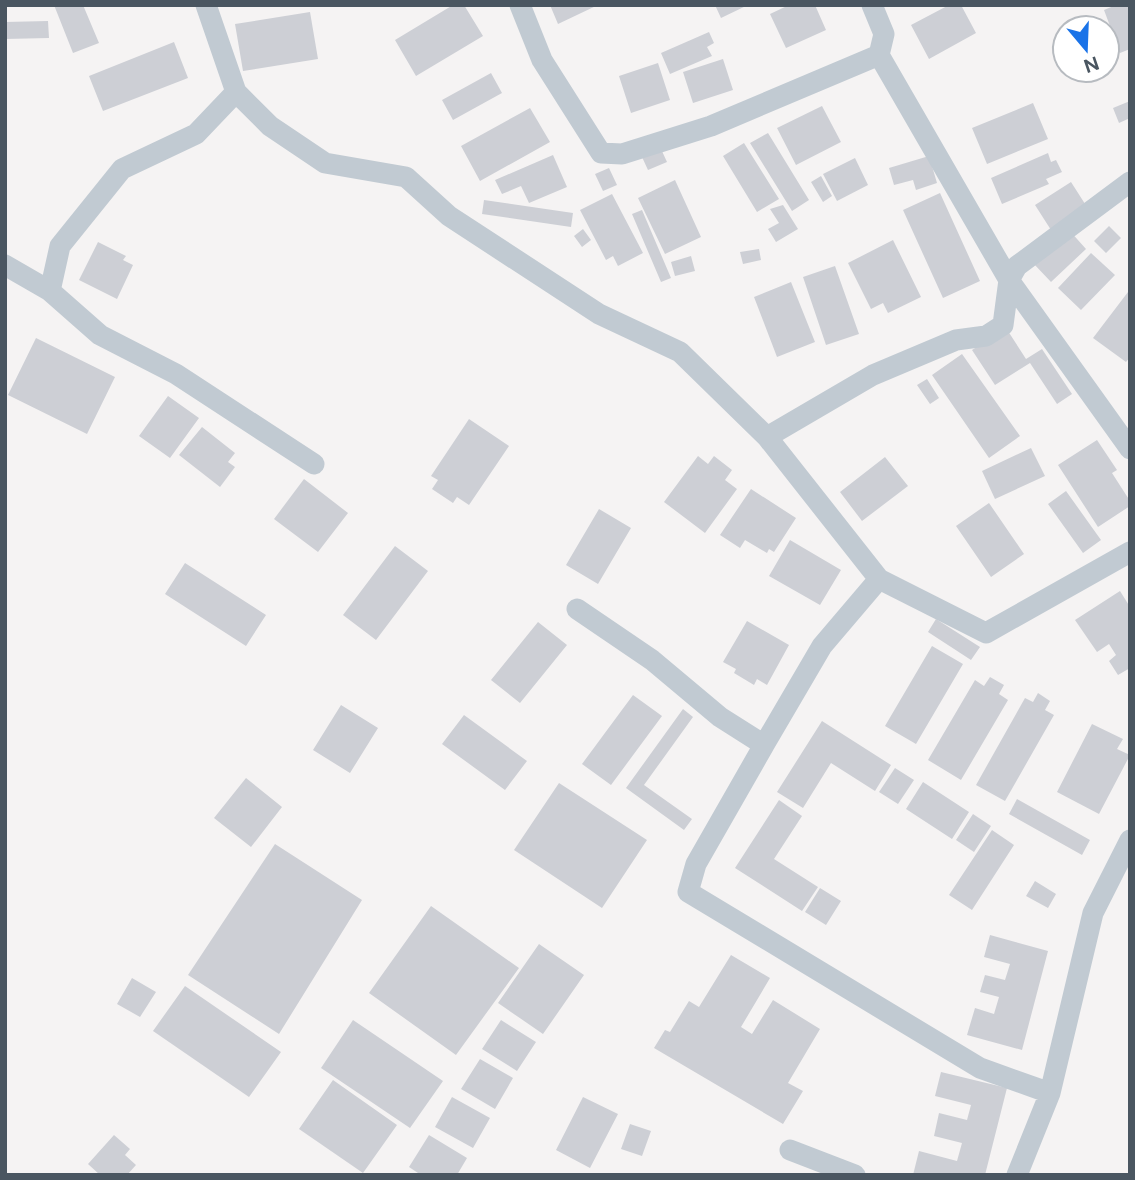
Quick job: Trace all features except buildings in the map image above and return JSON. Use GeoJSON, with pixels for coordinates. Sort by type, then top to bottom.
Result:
{"type":"FeatureCollection","features":[{"type":"Feature","properties":{"kind":"street"},"geometry":{"type":"LineString","coordinates":[[206,5],[236,92],[270,126],[325,163],[406,177],[449,216],[599,314],[680,352],[767,437],[879,579],[986,634],[1130,552]]}},
{"type":"Feature","properties":{"kind":"street"},"geometry":{"type":"LineString","coordinates":[[520,5],[542,60],[601,153],[622,154],[711,126],[879,55]]}},
{"type":"Feature","properties":{"kind":"street"},"geometry":{"type":"LineString","coordinates":[[873,5],[884,34],[879,55],[1009,280],[1130,449]]}},
{"type":"Feature","properties":{"kind":"street"},"geometry":{"type":"LineString","coordinates":[[50,290],[60,246],[122,169],[196,134],[236,92]]}},
{"type":"Feature","properties":{"kind":"street"},"geometry":{"type":"LineString","coordinates":[[767,437],[873,375],[957,340],[995,332],[1003,325],[1009,280],[1017,267],[1130,182]]}},
{"type":"Feature","properties":{"kind":"street"},"geometry":{"type":"LineString","coordinates":[[5,265],[50,290],[100,335],[176,374],[314,464]]}},
{"type":"Feature","properties":{"kind":"street"},"geometry":{"type":"LineString","coordinates":[[879,579],[822,646],[696,864],[688,892],[980,1068],[1050,1093]]}},
{"type":"Feature","properties":{"kind":"street"},"geometry":{"type":"LineString","coordinates":[[577,609],[652,660],[720,716],[764,745]]}},
{"type":"Feature","properties":{"kind":"street"},"geometry":{"type":"LineString","coordinates":[[1017,1175],[1050,1093],[1093,913],[1130,840]]}},
{"type":"Feature","properties":{"kind":"street"},"geometry":{"type":"LineString","coordinates":[[790,1150],[855,1175]]}}]}
